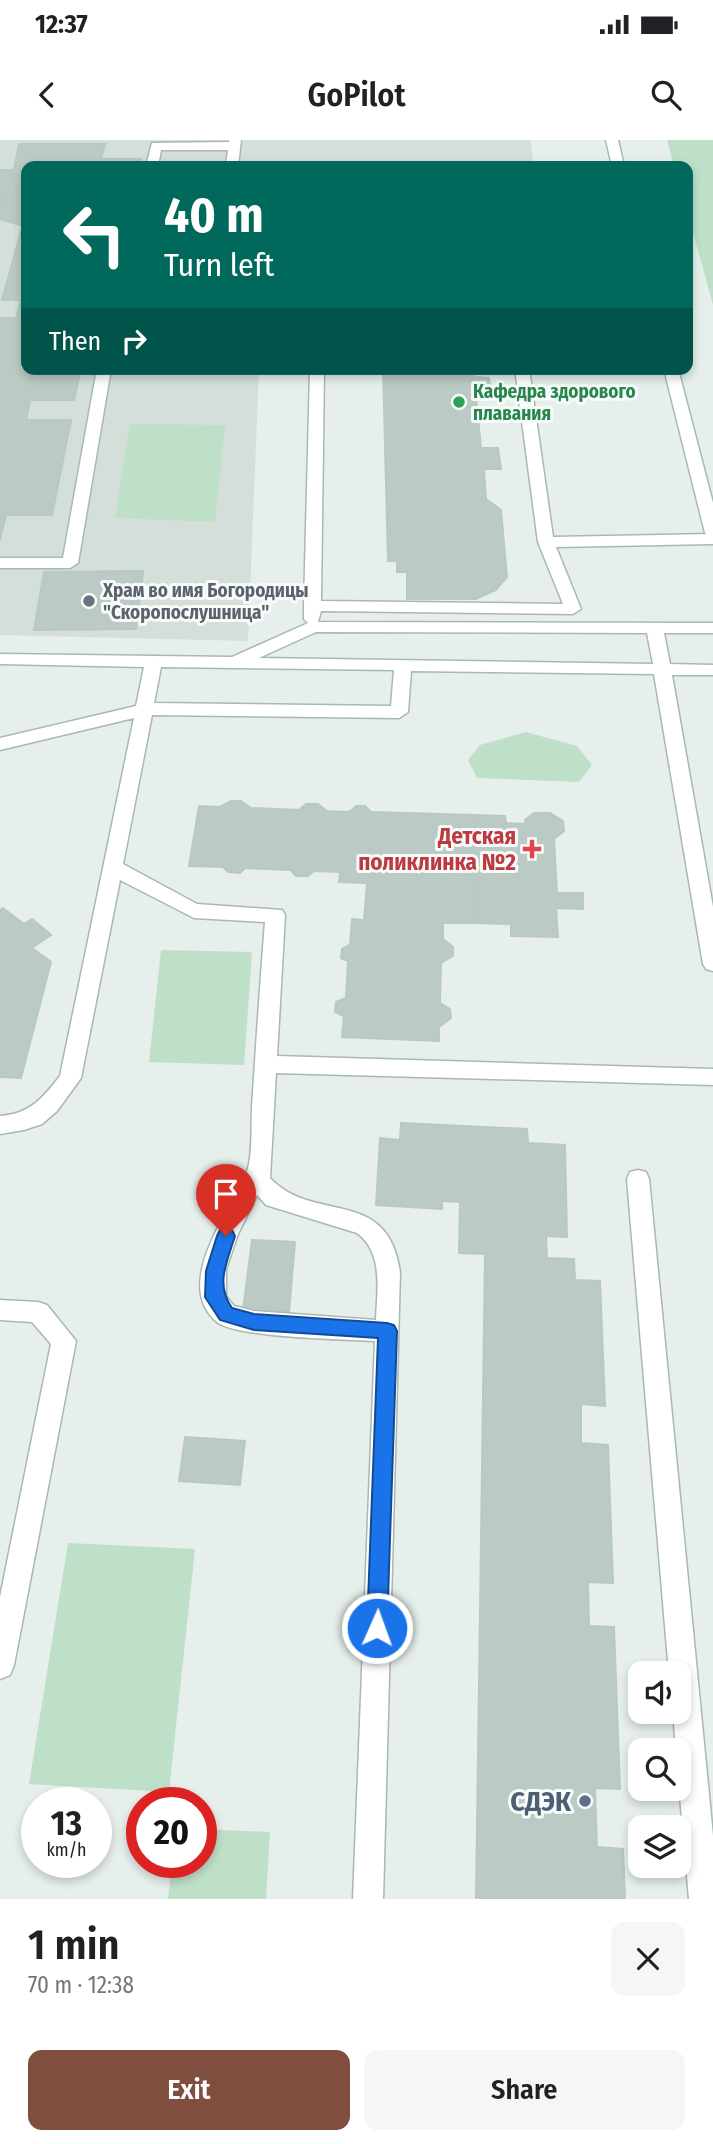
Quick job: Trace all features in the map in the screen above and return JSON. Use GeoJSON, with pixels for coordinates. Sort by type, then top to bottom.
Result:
{"type":"FeatureCollection","features":[{"type":"Feature","properties":{"kind":"main road"},"geometry":{"type":"LineString","coordinates":[[612,140],[617,161]]}},
{"type":"Feature","properties":{"kind":"main road"},"geometry":{"type":"LineString","coordinates":[[153,161],[156,146],[234,143],[232,161]]}},
{"type":"Feature","properties":{"kind":"main road"},"geometry":{"type":"LineString","coordinates":[[0,563],[69,563],[103,375]]}},
{"type":"Feature","properties":{"kind":"main road"},"geometry":{"type":"LineString","coordinates":[[313,627],[317,375]]}},
{"type":"Feature","properties":{"kind":"main road"},"geometry":{"type":"LineString","coordinates":[[312,606],[573,609],[546,541],[523,375]]}},
{"type":"Feature","properties":{"kind":"main road"},"geometry":{"type":"LineString","coordinates":[[673,375],[713,533]]}},
{"type":"Feature","properties":{"kind":"main road"},"geometry":{"type":"LineString","coordinates":[[546,541],[713,539]]}},
{"type":"Feature","properties":{"kind":"main road"},"geometry":{"type":"LineString","coordinates":[[234,662],[313,627],[713,628]]}},
{"type":"Feature","properties":{"kind":"main road"},"geometry":{"type":"LineString","coordinates":[[656,628],[713,964]]}},
{"type":"Feature","properties":{"kind":"main road"},"geometry":{"type":"LineString","coordinates":[[0,659],[713,670]]}},
{"type":"Feature","properties":{"kind":"main road"},"geometry":{"type":"LineString","coordinates":[[0,1125],[19,1125],[44,1113],[70,1078],[154,661]]}},
{"type":"Feature","properties":{"kind":"main road"},"geometry":{"type":"LineString","coordinates":[[0,744],[146,709],[399,712],[403,665]]}},
{"type":"Feature","properties":{"kind":"main road"},"geometry":{"type":"LineString","coordinates":[[112,867],[194,911],[275,915],[258,1181],[274,1198],[365,1226],[375,1232],[384,1244],[389,1280],[368,1899]]}},
{"type":"Feature","properties":{"kind":"main road"},"geometry":{"type":"LineString","coordinates":[[267,1064],[713,1077]]}},
{"type":"Feature","properties":{"kind":"main road"},"geometry":{"type":"LineString","coordinates":[[257,1174],[232,1218],[215,1271],[214,1297],[226,1315],[254,1322],[387,1331]]}},
{"type":"Feature","properties":{"kind":"main road"},"geometry":{"type":"LineString","coordinates":[[638,1179],[706,1881]]}},
{"type":"Feature","properties":{"kind":"main road"},"geometry":{"type":"LineString","coordinates":[[0,1310],[38,1312],[64,1342],[0,1665]]}},
{"type":"Feature","properties":{"kind":"shaded area"},"geometry":{"type":"Polygon","coordinates":[[[0,140],[530,140],[533,161],[21,161],[21,375],[259,375],[248,641],[0,635],[0,140]]]}},
{"type":"Feature","properties":{"kind":"green space"},"geometry":{"type":"Polygon","coordinates":[[[667,140],[713,140],[713,305],[693,232],[693,161],[673,161],[667,140]]]}},
{"type":"Feature","properties":{"kind":"green space"},"geometry":{"type":"Polygon","coordinates":[[[130,424],[225,425],[215,522],[115,518],[130,424]]]}},
{"type":"Feature","properties":{"kind":"green space"},"geometry":{"type":"Polygon","coordinates":[[[526,732],[577,746],[592,765],[579,782],[477,778],[468,760],[480,745],[526,732]]]}},
{"type":"Feature","properties":{"kind":"green space"},"geometry":{"type":"Polygon","coordinates":[[[161,950],[252,952],[244,1065],[149,1062],[161,950]]]}},
{"type":"Feature","properties":{"kind":"green space"},"geometry":{"type":"Polygon","coordinates":[[[68,1543],[195,1549],[170,1787],[126,1787],[126,1790],[29,1784],[68,1543]]]}},
{"type":"Feature","properties":{"kind":"green space"},"geometry":{"type":"Polygon","coordinates":[[[217,1830],[270,1832],[266,1899],[168,1899],[170,1878],[217,1878],[217,1830]]]}},
{"type":"Feature","properties":{"kind":"building"},"geometry":{"type":"Polygon","coordinates":[[[19,144],[105,144],[101,159],[141,159],[21,161],[21,201],[4,201],[19,144]]]}},
{"type":"Feature","properties":{"kind":"building"},"geometry":{"type":"Polygon","coordinates":[[[0,170],[14,170],[4,201],[21,201],[21,225],[0,219],[0,170]]]}},
{"type":"Feature","properties":{"kind":"building"},"geometry":{"type":"Polygon","coordinates":[[[21,231],[21,300],[2,300],[21,231]]]}},
{"type":"Feature","properties":{"kind":"building"},"geometry":{"type":"Polygon","coordinates":[[[21,300],[21,375],[80,375],[74,400],[30,400],[26,420],[71,420],[52,515],[6,515],[0,540],[0,318],[16,318],[21,300]]]}},
{"type":"Feature","properties":{"kind":"building"},"geometry":{"type":"Polygon","coordinates":[[[383,375],[474,375],[489,378],[492,398],[476,398],[481,448],[498,448],[501,469],[484,469],[486,499],[501,510],[507,577],[496,590],[476,599],[407,599],[407,572],[397,572],[397,561],[388,561],[383,375]]]}},
{"type":"Feature","properties":{"kind":"building","name":"Храм во имя Богородицы \"Скоропослушница\""},"geometry":{"type":"Polygon","coordinates":[[[143,571],[136,629],[34,630],[44,572],[143,571]]]}},
{"type":"Feature","properties":{"kind":"building"},"geometry":{"type":"Polygon","coordinates":[[[231,801],[241,801],[251,808],[299,810],[306,804],[318,804],[327,811],[345,812],[356,806],[365,806],[371,812],[475,815],[474,923],[443,923],[443,939],[453,947],[453,956],[441,963],[440,1003],[450,1009],[451,1018],[439,1027],[439,1041],[342,1037],[344,1016],[335,1012],[336,1002],[346,998],[348,961],[341,958],[342,949],[350,945],[352,919],[364,920],[367,883],[339,882],[340,872],[314,871],[308,876],[296,876],[291,870],[245,868],[240,873],[228,872],[223,867],[189,866],[199,806],[220,807],[231,801]]]}},
{"type":"Feature","properties":{"kind":"building"},"geometry":{"type":"Polygon","coordinates":[[[534,813],[550,813],[563,821],[564,831],[554,839],[557,893],[583,893],[583,909],[556,908],[558,937],[511,936],[511,924],[474,923],[475,815],[505,816],[506,823],[525,824],[525,820],[534,813]]]}},
{"type":"Feature","properties":{"kind":"building"},"geometry":{"type":"Polygon","coordinates":[[[3,908],[24,924],[32,919],[51,935],[32,948],[51,962],[21,1078],[0,1077],[0,910],[3,908]]]}},
{"type":"Feature","properties":{"kind":"building"},"geometry":{"type":"Polygon","coordinates":[[[401,1123],[527,1129],[528,1143],[565,1145],[567,1237],[546,1236],[547,1258],[574,1259],[575,1280],[600,1281],[605,1406],[581,1404],[581,1443],[608,1445],[613,1583],[588,1582],[589,1626],[614,1627],[620,1789],[595,1788],[597,1847],[623,1849],[625,1899],[476,1899],[485,1254],[459,1253],[460,1202],[442,1201],[442,1209],[376,1205],[380,1138],[400,1140],[401,1123]]]}},
{"type":"Feature","properties":{"kind":"building"},"geometry":{"type":"Polygon","coordinates":[[[252,1240],[295,1242],[289,1312],[243,1310],[252,1240]]]}},
{"type":"Feature","properties":{"kind":"building"},"geometry":{"type":"Polygon","coordinates":[[[185,1437],[245,1441],[240,1485],[179,1481],[185,1437]]]}},
{"type":"Feature","properties":{"kind":"place","name":"Кафедра здорового плавания"},"geometry":{"type":"Point","coordinates":[459,402]}},
{"type":"Feature","properties":{"kind":"place","name":"Храм во имя Богородицы \"Скоропослушница\""},"geometry":{"type":"Point","coordinates":[89,601]}},
{"type":"Feature","properties":{"kind":"place","name":"Детская поликлинка №2"},"geometry":{"type":"Point","coordinates":[532,849]}},
{"type":"Feature","properties":{"kind":"place","name":"СДЭК"},"geometry":{"type":"Point","coordinates":[585,1801]}},
{"type":"Feature","properties":{"kind":"route"},"geometry":{"type":"LineString","coordinates":[[226,1236],[215,1271],[214,1297],[226,1315],[254,1322],[387,1331],[377,1628]]}}]}
